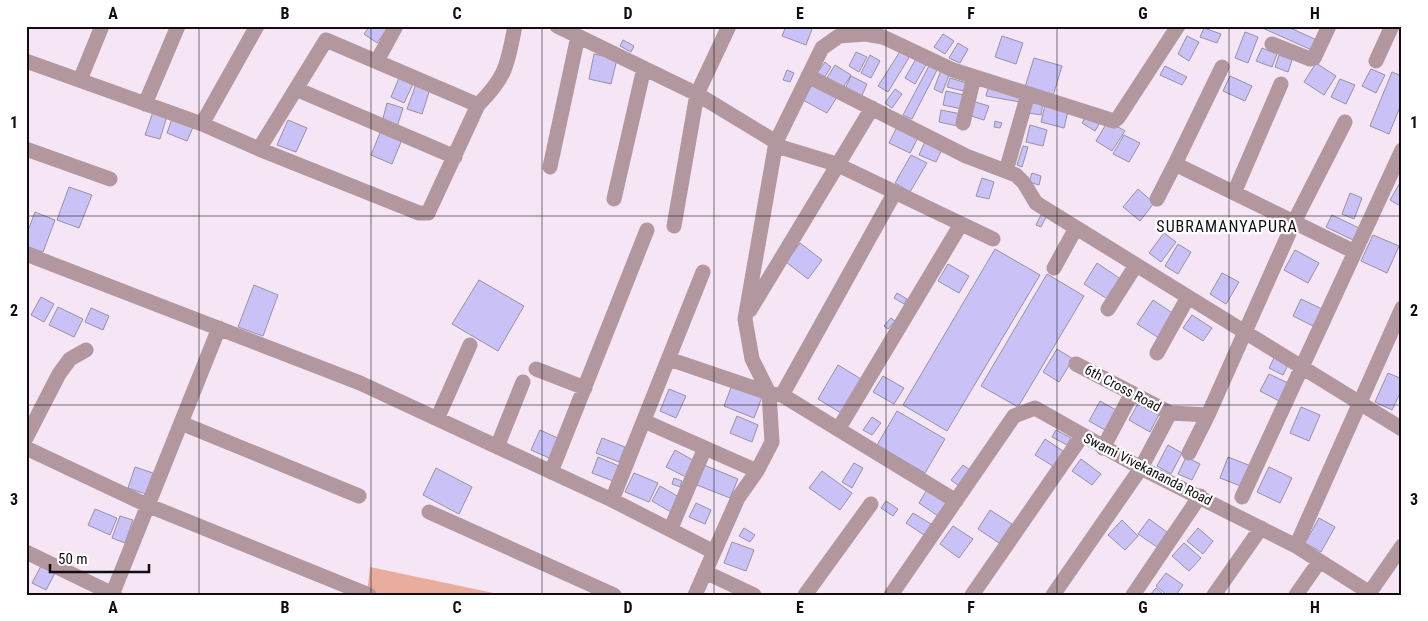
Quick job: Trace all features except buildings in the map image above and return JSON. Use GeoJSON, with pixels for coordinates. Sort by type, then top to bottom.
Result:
{"type":"FeatureCollection","features":[{"type":"Feature","properties":{"kind":"street"},"geometry":{"type":"LineString","coordinates":[[80,80],[102,26]]}},
{"type":"Feature","properties":{"kind":"street"},"geometry":{"type":"LineString","coordinates":[[145,104],[178,26]]}},
{"type":"Feature","properties":{"kind":"street"},"geometry":{"type":"LineString","coordinates":[[202,124],[257,26]]}},
{"type":"Feature","properties":{"kind":"street"},"geometry":{"type":"LineString","coordinates":[[259,149],[334,26]]}},
{"type":"Feature","properties":{"kind":"street"},"geometry":{"type":"LineString","coordinates":[[377,61],[396,26]]}},
{"type":"Feature","properties":{"kind":"street"},"geometry":{"type":"LineString","coordinates":[[26,61],[202,124],[259,149],[419,213],[428,213],[432,208],[478,104],[492,91],[504,73],[515,26]]}},
{"type":"Feature","properties":{"kind":"street"},"geometry":{"type":"LineString","coordinates":[[557,26],[697,94],[777,144],[836,164],[993,239]]}},
{"type":"Feature","properties":{"kind":"street"},"geometry":{"type":"LineString","coordinates":[[674,226],[697,94],[730,26]]}},
{"type":"Feature","properties":{"kind":"street"},"geometry":{"type":"LineString","coordinates":[[776,394],[752,359],[745,319],[777,144],[822,48],[841,31],[883,37],[953,70],[1028,94],[1071,105],[1114,120],[1118,118],[1178,26]]}},
{"type":"Feature","properties":{"kind":"street"},"geometry":{"type":"LineString","coordinates":[[1272,44],[1310,59],[1314,58],[1329,26]]}},
{"type":"Feature","properties":{"kind":"street"},"geometry":{"type":"LineString","coordinates":[[1376,61],[1392,26]]}},
{"type":"Feature","properties":{"kind":"street"},"geometry":{"type":"LineString","coordinates":[[550,167],[578,36]]}},
{"type":"Feature","properties":{"kind":"street"},"geometry":{"type":"LineString","coordinates":[[326,40],[478,104]]}},
{"type":"Feature","properties":{"kind":"street"},"geometry":{"type":"LineString","coordinates":[[1157,199],[1222,66]]}},
{"type":"Feature","properties":{"kind":"street"},"geometry":{"type":"LineString","coordinates":[[614,199],[644,68]]}},
{"type":"Feature","properties":{"kind":"street"},"geometry":{"type":"LineString","coordinates":[[808,76],[966,156],[1020,178],[1036,203],[1301,364],[1359,403],[1402,428]]}},
{"type":"Feature","properties":{"kind":"street"},"geometry":{"type":"LineString","coordinates":[[963,123],[974,77]]}},
{"type":"Feature","properties":{"kind":"street"},"geometry":{"type":"LineString","coordinates":[[1234,193],[1281,84]]}},
{"type":"Feature","properties":{"kind":"street"},"geometry":{"type":"LineString","coordinates":[[296,90],[455,157]]}},
{"type":"Feature","properties":{"kind":"street"},"geometry":{"type":"LineString","coordinates":[[1006,171],[1028,94]]}},
{"type":"Feature","properties":{"kind":"street"},"geometry":{"type":"LineString","coordinates":[[745,319],[836,164],[872,108]]}},
{"type":"Feature","properties":{"kind":"street"},"geometry":{"type":"LineString","coordinates":[[1189,453],[1246,332],[1294,222],[1345,122]]}},
{"type":"Feature","properties":{"kind":"street"},"geometry":{"type":"LineString","coordinates":[[26,149],[110,179]]}},
{"type":"Feature","properties":{"kind":"street"},"geometry":{"type":"LineString","coordinates":[[1242,497],[1301,364],[1402,150]]}},
{"type":"Feature","properties":{"kind":"street"},"geometry":{"type":"LineString","coordinates":[[1175,164],[1354,252]]}},
{"type":"Feature","properties":{"kind":"street"},"geometry":{"type":"LineString","coordinates":[[695,595],[738,498],[758,471],[772,442],[776,394],[895,192]]}},
{"type":"Feature","properties":{"kind":"street"},"geometry":{"type":"LineString","coordinates":[[840,428],[961,224]]}},
{"type":"Feature","properties":{"kind":"street"},"geometry":{"type":"LineString","coordinates":[[1054,268],[1076,228]]}},
{"type":"Feature","properties":{"kind":"street"},"geometry":{"type":"LineString","coordinates":[[551,472],[647,230]]}},
{"type":"Feature","properties":{"kind":"street"},"geometry":{"type":"LineString","coordinates":[[26,254],[360,383],[671,528],[714,552]]}},
{"type":"Feature","properties":{"kind":"street"},"geometry":{"type":"LineString","coordinates":[[1108,309],[1136,264]]}},
{"type":"Feature","properties":{"kind":"street"},"geometry":{"type":"LineString","coordinates":[[612,500],[703,272]]}},
{"type":"Feature","properties":{"kind":"street"},"geometry":{"type":"LineString","coordinates":[[1157,353],[1188,297]]}},
{"type":"Feature","properties":{"kind":"street"},"geometry":{"type":"LineString","coordinates":[[1296,546],[1402,308]]}},
{"type":"Feature","properties":{"kind":"street"},"geometry":{"type":"LineString","coordinates":[[26,552],[113,594],[219,328]]}},
{"type":"Feature","properties":{"kind":"street"},"geometry":{"type":"LineString","coordinates":[[437,419],[470,345]]}},
{"type":"Feature","properties":{"kind":"street"},"geometry":{"type":"LineString","coordinates":[[26,438],[59,374],[70,359],[86,350]]}},
{"type":"Feature","properties":{"kind":"street"},"geometry":{"type":"LineString","coordinates":[[669,358],[776,394],[840,428],[956,500],[891,595]]}},
{"type":"Feature","properties":{"kind":"street","name":"6th Cross Road"},"geometry":{"type":"LineString","coordinates":[[1076,364],[1170,413]]}},
{"type":"Feature","properties":{"kind":"street"},"geometry":{"type":"LineString","coordinates":[[536,369],[585,388]]}},
{"type":"Feature","properties":{"kind":"street"},"geometry":{"type":"LineString","coordinates":[[497,447],[523,382]]}},
{"type":"Feature","properties":{"kind":"street"},"geometry":{"type":"LineString","coordinates":[[1104,448],[1132,393]]}},
{"type":"Feature","properties":{"kind":"street","name":"Swami Vivekananda Road"},"geometry":{"type":"LineString","coordinates":[[956,500],[1014,416],[1035,408],[1104,448],[1296,546],[1369,594]]}},
{"type":"Feature","properties":{"kind":"street"},"geometry":{"type":"LineString","coordinates":[[1053,595],[1142,468],[1170,413],[1208,415]]}},
{"type":"Feature","properties":{"kind":"street"},"geometry":{"type":"LineString","coordinates":[[644,421],[758,471]]}},
{"type":"Feature","properties":{"kind":"street"},"geometry":{"type":"LineString","coordinates":[[181,423],[359,496]]}},
{"type":"Feature","properties":{"kind":"street"},"geometry":{"type":"LineString","coordinates":[[972,595],[1082,436]]}},
{"type":"Feature","properties":{"kind":"street"},"geometry":{"type":"LineString","coordinates":[[26,448],[147,505],[368,595]]}},
{"type":"Feature","properties":{"kind":"street"},"geometry":{"type":"LineString","coordinates":[[671,528],[705,448]]}},
{"type":"Feature","properties":{"kind":"street"},"geometry":{"type":"LineString","coordinates":[[1133,595],[1200,496]]}},
{"type":"Feature","properties":{"kind":"street"},"geometry":{"type":"LineString","coordinates":[[805,595],[871,504]]}},
{"type":"Feature","properties":{"kind":"street"},"geometry":{"type":"LineString","coordinates":[[429,512],[614,595]]}},
{"type":"Feature","properties":{"kind":"street"},"geometry":{"type":"LineString","coordinates":[[1214,595],[1261,528]]}},
{"type":"Feature","properties":{"kind":"street"},"geometry":{"type":"LineString","coordinates":[[1369,594],[1402,546]]}},
{"type":"Feature","properties":{"kind":"street"},"geometry":{"type":"LineString","coordinates":[[1296,595],[1319,562]]}},
{"type":"Feature","properties":{"kind":"street"},"geometry":{"type":"LineString","coordinates":[[705,572],[754,595]]}},
{"type":"Feature","properties":{"kind":"shaded area"},"geometry":{"type":"Polygon","coordinates":[[[370,567],[503,595],[367,595],[370,567]]]}},
{"type":"Feature","properties":{"kind":"district","name":"SUBRAMANYAPURA"},"geometry":{"type":"Point","coordinates":[1227,226]}}]}
